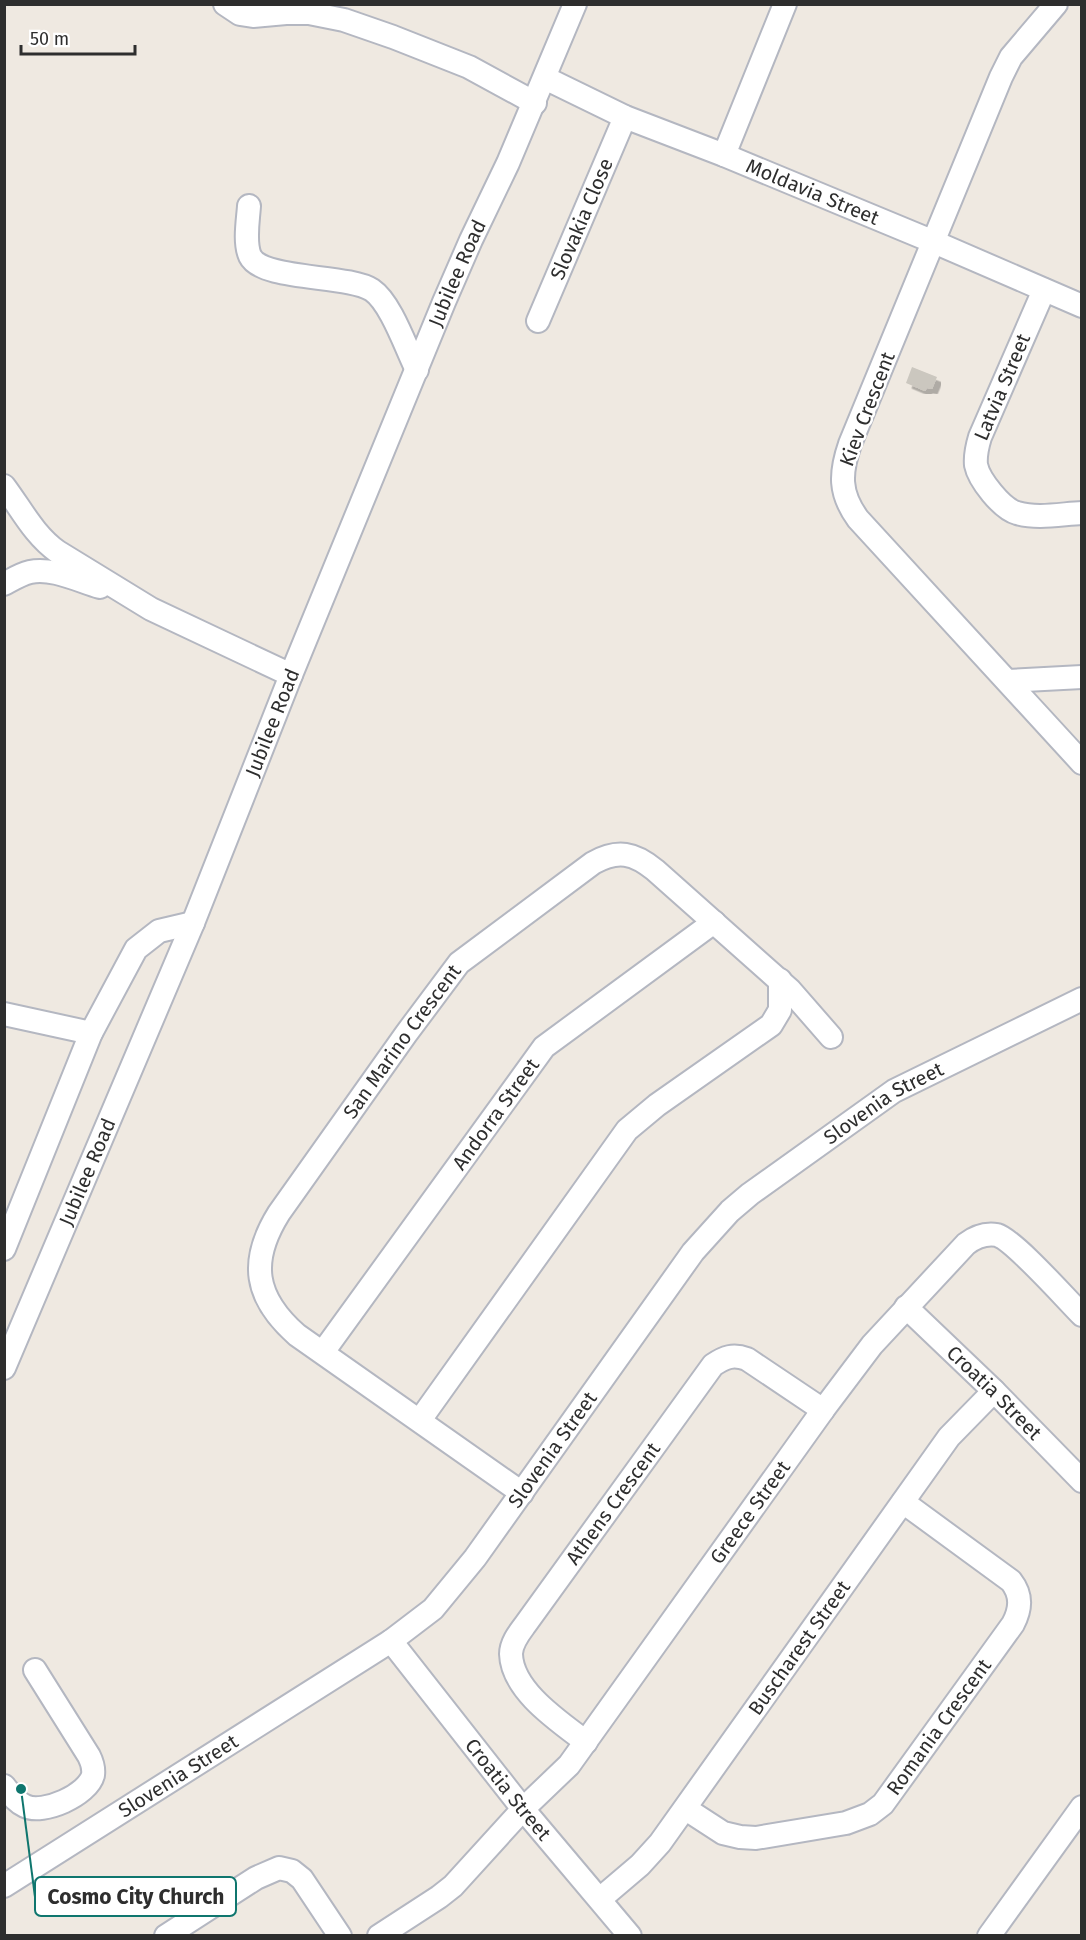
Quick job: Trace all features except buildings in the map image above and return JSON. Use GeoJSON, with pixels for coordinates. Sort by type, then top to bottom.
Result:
{"type":"FeatureCollection","features":[{"type":"Feature","properties":{"kind":"street"},"geometry":{"type":"LineString","coordinates":[[225,4],[240,14],[253,16],[326,10],[442,55],[477,71],[535,103]]}},
{"type":"Feature","properties":{"kind":"street","name":"Jubilee Road"},"geometry":{"type":"LineString","coordinates":[[4,1368],[193,923],[291,675],[471,240],[535,103],[575,4]]}},
{"type":"Feature","properties":{"kind":"street"},"geometry":{"type":"LineString","coordinates":[[724,154],[785,4]]}},
{"type":"Feature","properties":{"kind":"street","name":"Kiev Crescent"},"geometry":{"type":"LineString","coordinates":[[1056,4],[1006,65],[850,444],[843,465],[843,486],[847,500],[858,519],[1082,763]]}},
{"type":"Feature","properties":{"kind":"street","name":"Moldavia Street"},"geometry":{"type":"LineString","coordinates":[[545,78],[625,117],[724,154],[1082,306]]}},
{"type":"Feature","properties":{"kind":"street","name":"Slovakia Close"},"geometry":{"type":"LineString","coordinates":[[538,321],[625,117]]}},
{"type":"Feature","properties":{"kind":"street"},"geometry":{"type":"LineString","coordinates":[[249,206],[248,246],[250,257],[254,261],[270,269],[355,283],[370,289],[381,297],[389,308],[417,370]]}},
{"type":"Feature","properties":{"kind":"street","name":"Latvia Street"},"geometry":{"type":"LineString","coordinates":[[1044,290],[980,437],[976,462],[984,481],[998,499],[1012,511],[1036,516],[1082,513]]}},
{"type":"Feature","properties":{"kind":"street"},"geometry":{"type":"LineString","coordinates":[[4,486],[47,544],[151,609],[291,675]]}},
{"type":"Feature","properties":{"kind":"street"},"geometry":{"type":"LineString","coordinates":[[4,584],[23,574],[39,571],[58,574],[127,594]]}},
{"type":"Feature","properties":{"kind":"street"},"geometry":{"type":"LineString","coordinates":[[1008,681],[1082,677]]}},
{"type":"Feature","properties":{"kind":"street","name":"San Marino Crescent"},"geometry":{"type":"LineString","coordinates":[[522,1493],[287,1326],[271,1307],[261,1280],[262,1254],[268,1234],[279,1213],[459,963],[593,862],[609,855],[627,854],[644,861],[780,980],[831,1036]]}},
{"type":"Feature","properties":{"kind":"street","name":"Andorra Street"},"geometry":{"type":"LineString","coordinates":[[323,1352],[544,1047],[714,922]]}},
{"type":"Feature","properties":{"kind":"street"},"geometry":{"type":"LineString","coordinates":[[4,1250],[91,1033],[136,950],[159,931],[193,923]]}},
{"type":"Feature","properties":{"kind":"street"},"geometry":{"type":"LineString","coordinates":[[420,1420],[627,1130],[657,1105],[771,1025],[780,1010],[780,980]]}},
{"type":"Feature","properties":{"kind":"street","name":"Slovenia Street"},"geometry":{"type":"LineString","coordinates":[[4,1886],[391,1641],[444,1598],[476,1558],[679,1271],[730,1211],[750,1194],[894,1091],[1082,999]]}},
{"type":"Feature","properties":{"kind":"street"},"geometry":{"type":"LineString","coordinates":[[4,1014],[91,1033]]}},
{"type":"Feature","properties":{"kind":"street","name":"Greece Street"},"geometry":{"type":"LineString","coordinates":[[379,1935],[439,1898],[453,1886],[523,1809],[569,1765],[872,1345],[966,1244],[977,1237],[994,1235],[1006,1240],[1082,1315]]}},
{"type":"Feature","properties":{"kind":"street","name":"Croatia Street"},"geometry":{"type":"LineString","coordinates":[[906,1307],[994,1391],[1082,1481]]}},
{"type":"Feature","properties":{"kind":"street","name":"Athens Crescent"},"geometry":{"type":"LineString","coordinates":[[586,1742],[540,1705],[526,1690],[517,1674],[511,1653],[515,1640],[525,1625],[713,1365],[729,1357],[737,1356],[747,1359],[823,1410]]}},
{"type":"Feature","properties":{"kind":"street","name":"Buscharest Street"},"geometry":{"type":"LineString","coordinates":[[600,1899],[640,1865],[660,1843],[949,1437],[994,1391]]}},
{"type":"Feature","properties":{"kind":"street","name":"Romania Crescent"},"geometry":{"type":"LineString","coordinates":[[686,1809],[723,1833],[748,1838],[846,1823],[870,1814],[883,1804],[1013,1624],[1020,1604],[1017,1590],[1011,1581],[903,1502]]}},
{"type":"Feature","properties":{"kind":"street","name":"Croatia Street"},"geometry":{"type":"LineString","coordinates":[[391,1641],[523,1809],[630,1935]]}},
{"type":"Feature","properties":{"kind":"street"},"geometry":{"type":"LineString","coordinates":[[4,1786],[15,1799],[26,1807],[42,1808],[54,1806],[85,1790],[93,1775],[93,1765],[89,1756],[35,1670]]}},
{"type":"Feature","properties":{"kind":"street"},"geometry":{"type":"LineString","coordinates":[[85,1790],[105,1822]]}},
{"type":"Feature","properties":{"kind":"street"},"geometry":{"type":"LineString","coordinates":[[989,1935],[1082,1808]]}},
{"type":"Feature","properties":{"kind":"street"},"geometry":{"type":"LineString","coordinates":[[166,1935],[256,1878],[279,1868],[292,1871],[302,1880],[340,1935]]}},
{"type":"Feature","properties":{"kind":"place","name":"Cosmo City Church"},"geometry":{"type":"Point","coordinates":[21,1789]}}]}
